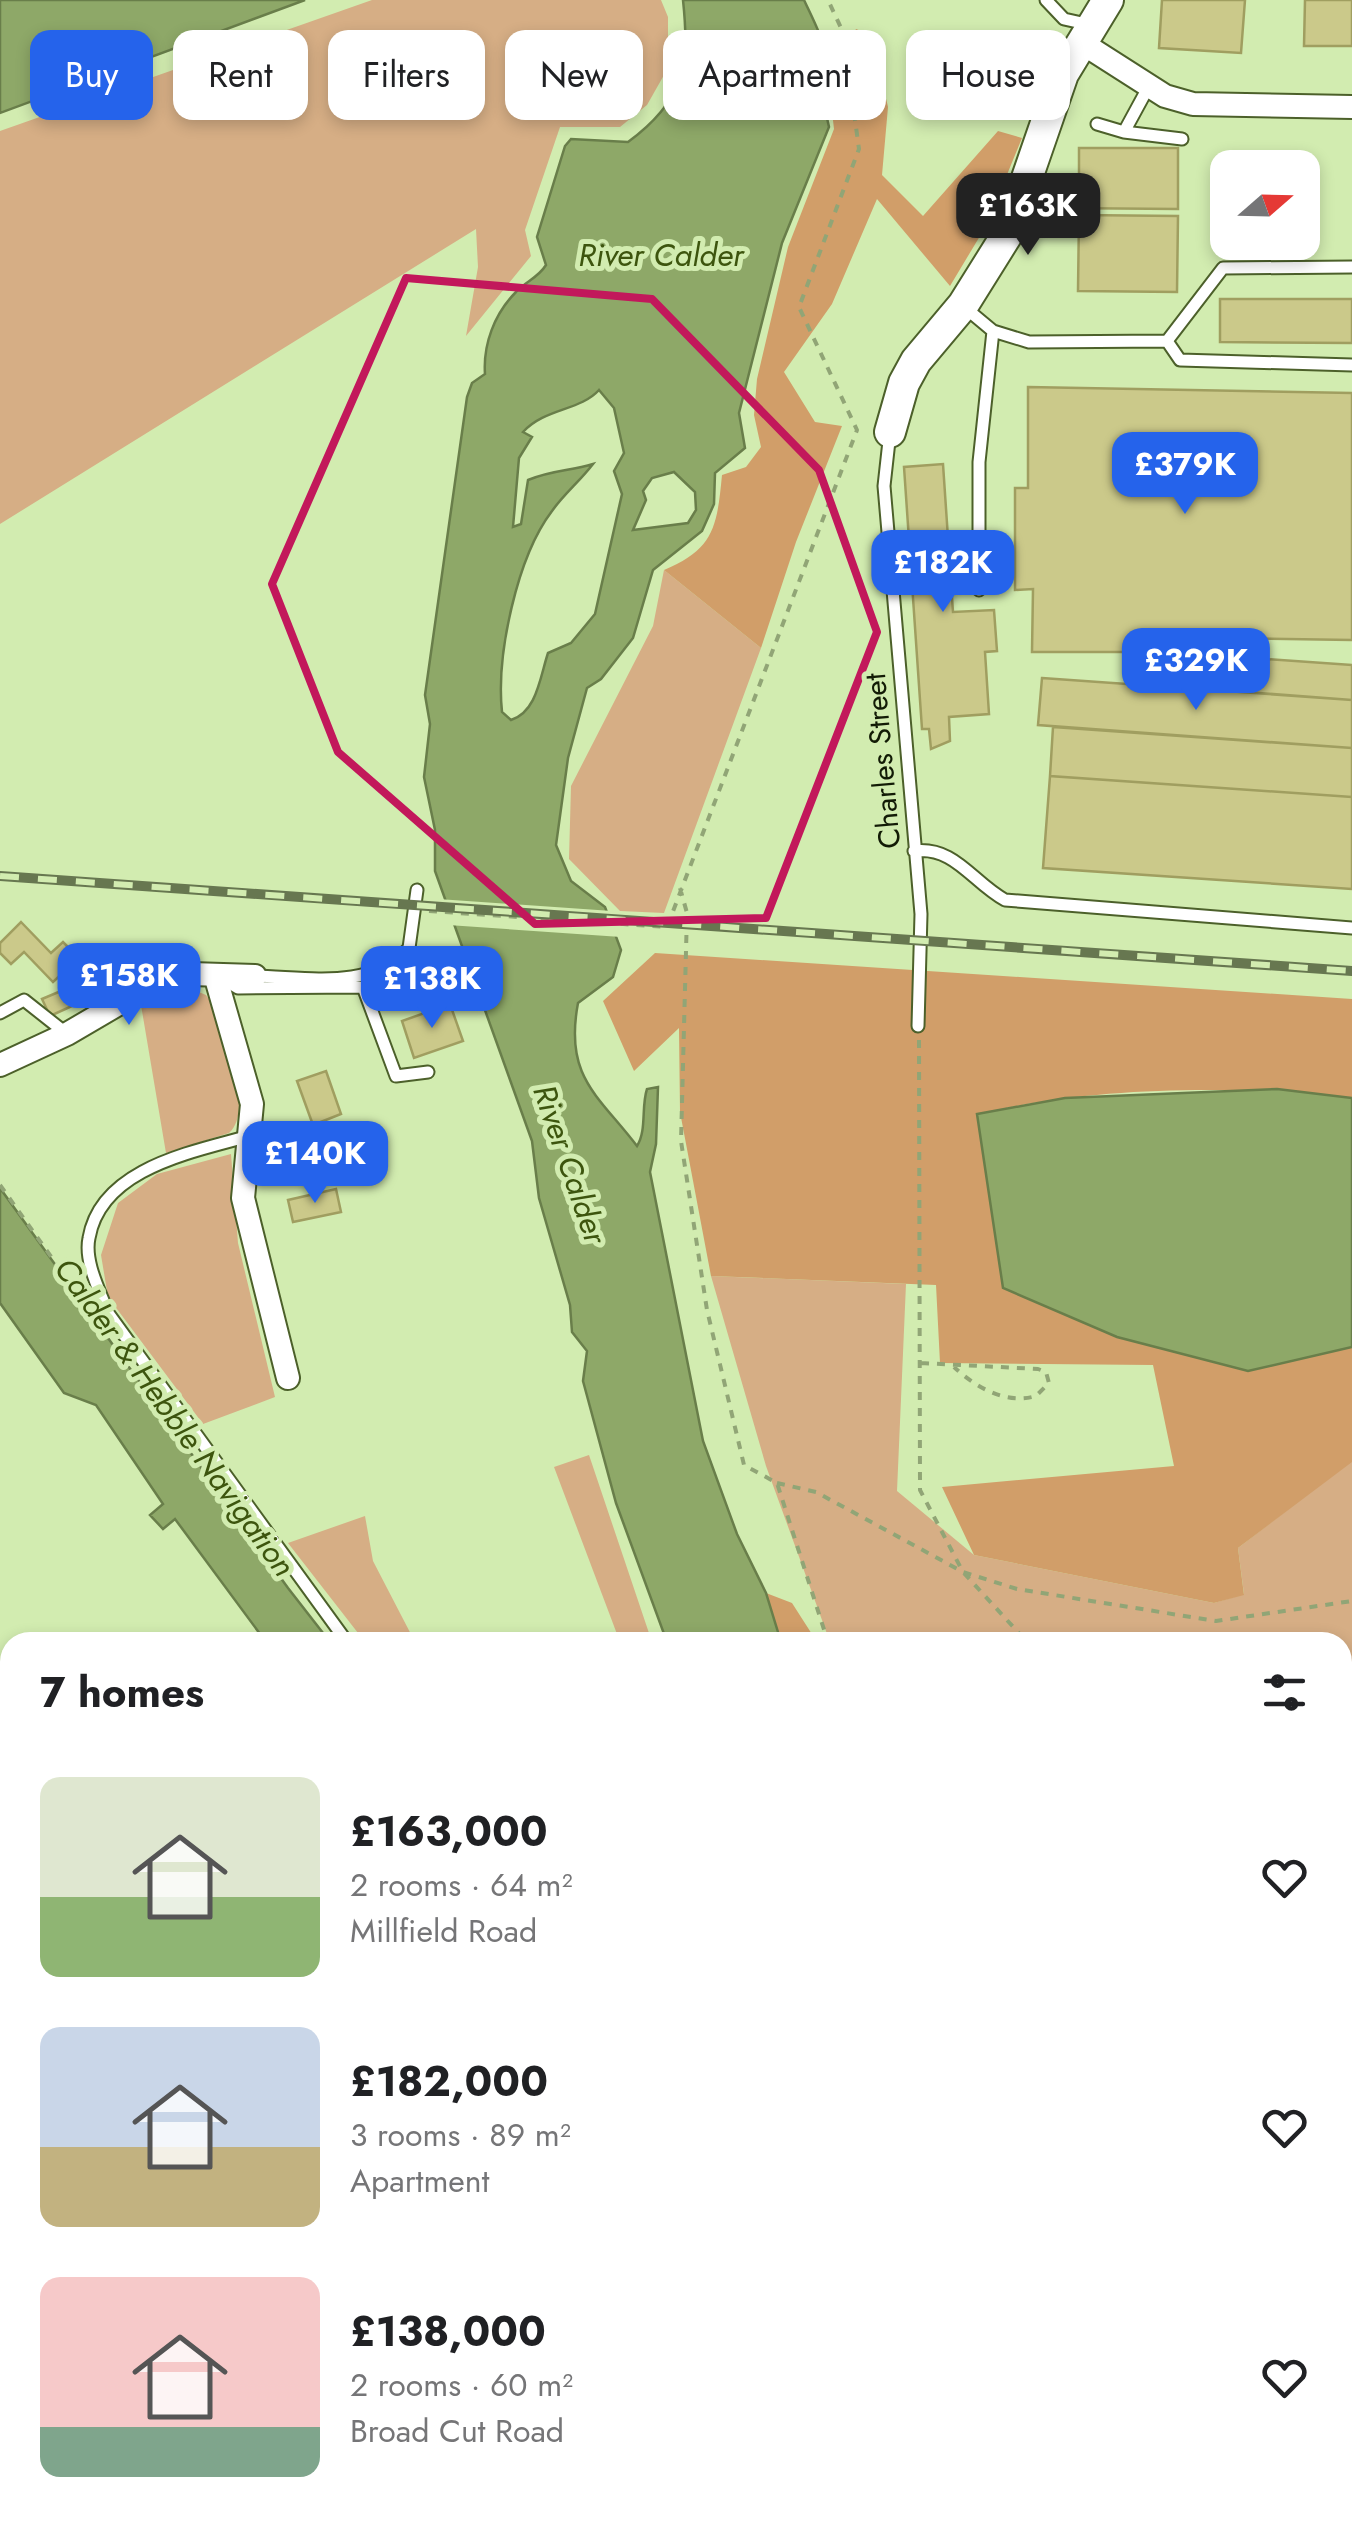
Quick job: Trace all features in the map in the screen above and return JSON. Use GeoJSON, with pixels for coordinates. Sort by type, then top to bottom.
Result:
{"type":"FeatureCollection","features":[{"type":"Feature","properties":{"kind":"street"},"geometry":{"type":"LineString","coordinates":[[890,432],[904,382],[916,361],[963,305],[1008,233],[1063,74],[1094,22],[1149,86],[1194,104],[1352,107]]}},
{"type":"Feature","properties":{"kind":"street"},"geometry":{"type":"LineString","coordinates":[[215,975],[252,1104],[243,1198],[288,1378]]}},
{"type":"Feature","properties":{"kind":"street"},"geometry":{"type":"LineString","coordinates":[[0,1065],[67,1034],[160,979],[255,976]]}},
{"type":"Feature","properties":{"kind":"lane"},"geometry":{"type":"LineString","coordinates":[[1046,0],[1064,19],[1094,22]]}},
{"type":"Feature","properties":{"kind":"lane"},"geometry":{"type":"LineString","coordinates":[[1124,132],[1149,86]]}},
{"type":"Feature","properties":{"kind":"lane"},"geometry":{"type":"LineString","coordinates":[[1097,124],[1124,132],[1182,138]]}},
{"type":"Feature","properties":{"kind":"lane"},"geometry":{"type":"LineString","coordinates":[[1168,341],[1224,268],[1352,267]]}},
{"type":"Feature","properties":{"kind":"lane"},"geometry":{"type":"LineString","coordinates":[[963,305],[993,331],[1029,342],[1168,341]]}},
{"type":"Feature","properties":{"kind":"lane"},"geometry":{"type":"LineString","coordinates":[[979,590],[979,462],[993,331]]}},
{"type":"Feature","properties":{"kind":"lane"},"geometry":{"type":"LineString","coordinates":[[1168,341],[1180,360],[1352,365]]}},
{"type":"Feature","properties":{"kind":"lane","name":"Charles Street"},"geometry":{"type":"LineString","coordinates":[[890,432],[884,486],[921,914],[918,1026]]}},
{"type":"Feature","properties":{"kind":"lane"},"geometry":{"type":"LineString","coordinates":[[914,851],[936,848],[962,864],[981,886],[1005,900],[1352,928]]}},
{"type":"Feature","properties":{"kind":"lane"},"geometry":{"type":"LineString","coordinates":[[255,976],[348,978],[389,966],[414,938],[417,890]]}},
{"type":"Feature","properties":{"kind":"lane"},"geometry":{"type":"LineString","coordinates":[[215,975],[238,988],[363,987],[430,962]]}},
{"type":"Feature","properties":{"kind":"lane"},"geometry":{"type":"LineString","coordinates":[[363,987],[392,1071],[402,1078],[428,1072]]}},
{"type":"Feature","properties":{"kind":"lane"},"geometry":{"type":"LineString","coordinates":[[0,1013],[24,1000],[67,1034]]}},
{"type":"Feature","properties":{"kind":"lane"},"geometry":{"type":"LineString","coordinates":[[249,1136],[166,1159],[110,1194],[88,1238],[91,1266],[108,1313],[340,1632]]}},
{"type":"Feature","properties":{"kind":"path"},"geometry":{"type":"LineString","coordinates":[[426,911],[668,928],[680,888],[858,430],[799,307],[859,149],[843,32],[828,0]]}},
{"type":"Feature","properties":{"kind":"path"},"geometry":{"type":"LineString","coordinates":[[680,888],[688,913],[681,1141],[707,1310],[744,1465],[778,1483],[816,1492],[963,1572],[1017,1589],[1216,1621],[1352,1601]]}},
{"type":"Feature","properties":{"kind":"path"},"geometry":{"type":"LineString","coordinates":[[918,1026],[920,1490],[963,1572],[1019,1632]]}},
{"type":"Feature","properties":{"kind":"path"},"geometry":{"type":"LineString","coordinates":[[921,1363],[1038,1368],[1046,1372],[1048,1383],[1030,1398],[1010,1398],[968,1381],[954,1366]]}},
{"type":"Feature","properties":{"kind":"path"},"geometry":{"type":"LineString","coordinates":[[778,1483],[825,1632]]}},
{"type":"Feature","properties":{"kind":"highlighted area"},"geometry":{"type":"Polygon","coordinates":[[[406,278],[652,299],[819,470],[877,632],[766,918],[535,924],[338,752],[272,584],[406,278]]]}},
{"type":"Feature","properties":{"kind":"shaded area"},"geometry":{"type":"Polygon","coordinates":[[[372,0],[661,0],[668,17],[668,30],[663,30],[663,77],[643,108],[643,30],[505,30],[505,120],[629,120],[620,127],[560,127],[525,230],[531,256],[466,336],[478,267],[476,229],[0,524],[0,131],[31,120],[153,120],[153,77],[173,70],[173,120],[308,120],[308,30],[287,30],[372,0]]]}},
{"type":"Feature","properties":{"kind":"shaded area"},"geometry":{"type":"Polygon","coordinates":[[[886,99],[888,107],[882,175],[923,216],[998,131],[1022,138],[986,226],[950,286],[877,199],[832,304],[784,372],[815,422],[842,426],[796,542],[761,648],[664,570],[703,544],[715,522],[722,475],[746,467],[761,447],[754,415],[757,379],[788,247],[834,129],[833,120],[886,120],[886,99]]]}},
{"type":"Feature","properties":{"kind":"shaded area"},"geometry":{"type":"Polygon","coordinates":[[[664,570],[761,648],[664,913],[620,911],[569,859],[571,786],[653,626],[664,570]]]}},
{"type":"Feature","properties":{"kind":"shaded area"},"geometry":{"type":"Polygon","coordinates":[[[655,953],[1352,999],[1352,1098],[1262,1091],[1114,1093],[1020,1105],[978,1115],[1248,1371],[1352,1347],[1352,1462],[1238,1548],[1244,1595],[1214,1603],[974,1555],[942,1487],[1174,1466],[1153,1365],[940,1363],[936,1285],[711,1276],[680,1112],[679,1028],[634,1071],[603,1001],[655,953]]]}},
{"type":"Feature","properties":{"kind":"shaded area"},"geometry":{"type":"Polygon","coordinates":[[[182,985],[206,995],[215,1008],[235,1073],[239,1108],[229,1133],[166,1153],[141,1005],[182,985]]]}},
{"type":"Feature","properties":{"kind":"shaded area"},"geometry":{"type":"Polygon","coordinates":[[[231,1154],[238,1243],[275,1397],[203,1424],[108,1297],[101,1255],[118,1203],[157,1174],[231,1154]]]}},
{"type":"Feature","properties":{"kind":"shaded area"},"geometry":{"type":"Polygon","coordinates":[[[711,1276],[906,1284],[897,1491],[974,1555],[1214,1603],[1244,1594],[1238,1548],[1352,1460],[1352,1632],[826,1632],[766,1466],[711,1276]]]}},
{"type":"Feature","properties":{"kind":"shaded area"},"geometry":{"type":"Polygon","coordinates":[[[589,1455],[649,1632],[616,1632],[554,1467],[589,1455]]]}},
{"type":"Feature","properties":{"kind":"shaded area"},"geometry":{"type":"Polygon","coordinates":[[[365,1516],[373,1561],[410,1632],[357,1632],[288,1543],[365,1516]]]}},
{"type":"Feature","properties":{"kind":"shaded area"},"geometry":{"type":"Polygon","coordinates":[[[766,1593],[792,1603],[811,1632],[778,1632],[766,1593]]]}},
{"type":"Feature","properties":{"kind":"water"},"geometry":{"type":"Polygon","coordinates":[[[0,0],[305,0],[224,30],[173,30],[173,49],[153,56],[153,30],[30,30],[30,102],[0,113],[0,0]]]}},
{"type":"Feature","properties":{"kind":"water","name":"River Calder"},"geometry":{"type":"Polygon","coordinates":[[[683,0],[804,0],[818,30],[685,30],[683,0]]]}},
{"type":"Feature","properties":{"kind":"water","name":"River Calder"},"geometry":{"type":"Polygon","coordinates":[[[663,109],[663,120],[827,120],[829,127],[782,243],[739,413],[745,448],[715,473],[714,504],[702,531],[653,570],[633,638],[601,679],[587,688],[568,758],[556,845],[571,881],[605,907],[621,950],[613,977],[578,1003],[575,1028],[580,1067],[598,1098],[637,1146],[647,1089],[658,1087],[656,1144],[650,1172],[703,1441],[737,1534],[766,1593],[778,1632],[663,1632],[616,1503],[583,1381],[587,1351],[572,1332],[570,1305],[539,1198],[532,1141],[435,871],[435,830],[424,777],[430,724],[425,695],[467,397],[472,383],[485,374],[488,341],[496,320],[516,292],[546,265],[537,237],[565,146],[571,139],[628,142],[663,109]],[[599,390],[582,402],[541,418],[523,432],[532,437],[519,458],[513,527],[521,524],[528,480],[593,464],[540,531],[519,580],[502,663],[502,712],[511,720],[532,702],[548,653],[571,643],[595,614],[622,494],[614,471],[624,453],[614,408],[599,390]],[[674,472],[652,478],[643,491],[646,500],[633,530],[688,523],[696,510],[695,492],[674,472]]]}},
{"type":"Feature","properties":{"kind":"water"},"geometry":{"type":"Polygon","coordinates":[[[1277,1089],[1352,1098],[1352,1347],[1248,1371],[1117,1337],[1003,1288],[977,1114],[1065,1098],[1277,1089]]]}},
{"type":"Feature","properties":{"kind":"water"},"geometry":{"type":"Polygon","coordinates":[[[0,1188],[322,1632],[259,1632],[175,1519],[163,1529],[150,1515],[163,1504],[96,1405],[64,1393],[0,1303],[0,1188]]]}},
{"type":"Feature","properties":{"kind":"pier"},"geometry":{"type":"Polygon","coordinates":[[[438,899],[612,911],[621,937],[448,925],[438,899]]]}},
{"type":"Feature","properties":{"kind":"building"},"geometry":{"type":"Polygon","coordinates":[[[1162,0],[1245,0],[1241,53],[1159,48],[1162,0]]]}},
{"type":"Feature","properties":{"kind":"building"},"geometry":{"type":"Polygon","coordinates":[[[1305,0],[1352,0],[1352,46],[1304,46],[1305,0]]]}},
{"type":"Feature","properties":{"kind":"building"},"geometry":{"type":"Polygon","coordinates":[[[1079,148],[1178,148],[1178,209],[1057,208],[1057,178],[1079,178],[1079,148]]]}},
{"type":"Feature","properties":{"kind":"building"},"geometry":{"type":"Polygon","coordinates":[[[1079,215],[1178,216],[1177,292],[1078,291],[1079,215]]]}},
{"type":"Feature","properties":{"kind":"building"},"geometry":{"type":"Polygon","coordinates":[[[1220,299],[1352,299],[1352,343],[1220,342],[1220,299]]]}},
{"type":"Feature","properties":{"kind":"building"},"geometry":{"type":"Polygon","coordinates":[[[1028,387],[1352,393],[1352,640],[1147,637],[1145,652],[1032,652],[1033,589],[1015,590],[1015,488],[1028,488],[1028,387]]]}},
{"type":"Feature","properties":{"kind":"building"},"geometry":{"type":"Polygon","coordinates":[[[943,464],[953,612],[994,610],[997,651],[985,652],[989,714],[949,717],[950,741],[931,749],[929,729],[922,729],[904,467],[943,464]]]}},
{"type":"Feature","properties":{"kind":"building"},"geometry":{"type":"Polygon","coordinates":[[[1266,659],[1352,665],[1352,700],[1207,689],[1209,665],[1265,670],[1266,659]]]}},
{"type":"Feature","properties":{"kind":"building"},"geometry":{"type":"Polygon","coordinates":[[[1042,678],[1352,700],[1352,748],[1038,725],[1042,678]]]}},
{"type":"Feature","properties":{"kind":"building"},"geometry":{"type":"Polygon","coordinates":[[[1053,727],[1352,748],[1352,797],[1050,776],[1053,727]]]}},
{"type":"Feature","properties":{"kind":"building"},"geometry":{"type":"Polygon","coordinates":[[[1050,776],[1352,797],[1352,889],[1043,868],[1050,776]]]}},
{"type":"Feature","properties":{"kind":"building"},"geometry":{"type":"Polygon","coordinates":[[[21,922],[51,953],[63,942],[76,955],[81,951],[101,972],[87,986],[92,997],[50,1016],[42,999],[80,983],[67,969],[53,982],[24,952],[11,964],[0,953],[0,943],[21,922]]]}},
{"type":"Feature","properties":{"kind":"building"},"geometry":{"type":"Polygon","coordinates":[[[450,1004],[463,1041],[414,1058],[402,1021],[450,1004]]]}},
{"type":"Feature","properties":{"kind":"building"},"geometry":{"type":"Polygon","coordinates":[[[326,1071],[341,1114],[313,1125],[297,1081],[326,1071]]]}},
{"type":"Feature","properties":{"kind":"building"},"geometry":{"type":"Polygon","coordinates":[[[336,1189],[341,1212],[293,1222],[288,1200],[336,1189]]]}},
{"type":"Feature","properties":{"kind":"railway"},"geometry":{"type":"LineString","coordinates":[[0,876],[1352,971]]}},
{"type":"Feature","properties":{"kind":"water label","name":"Calder & Hebble Navigation"},"geometry":{"type":"Point","coordinates":[175,1417]}}]}
